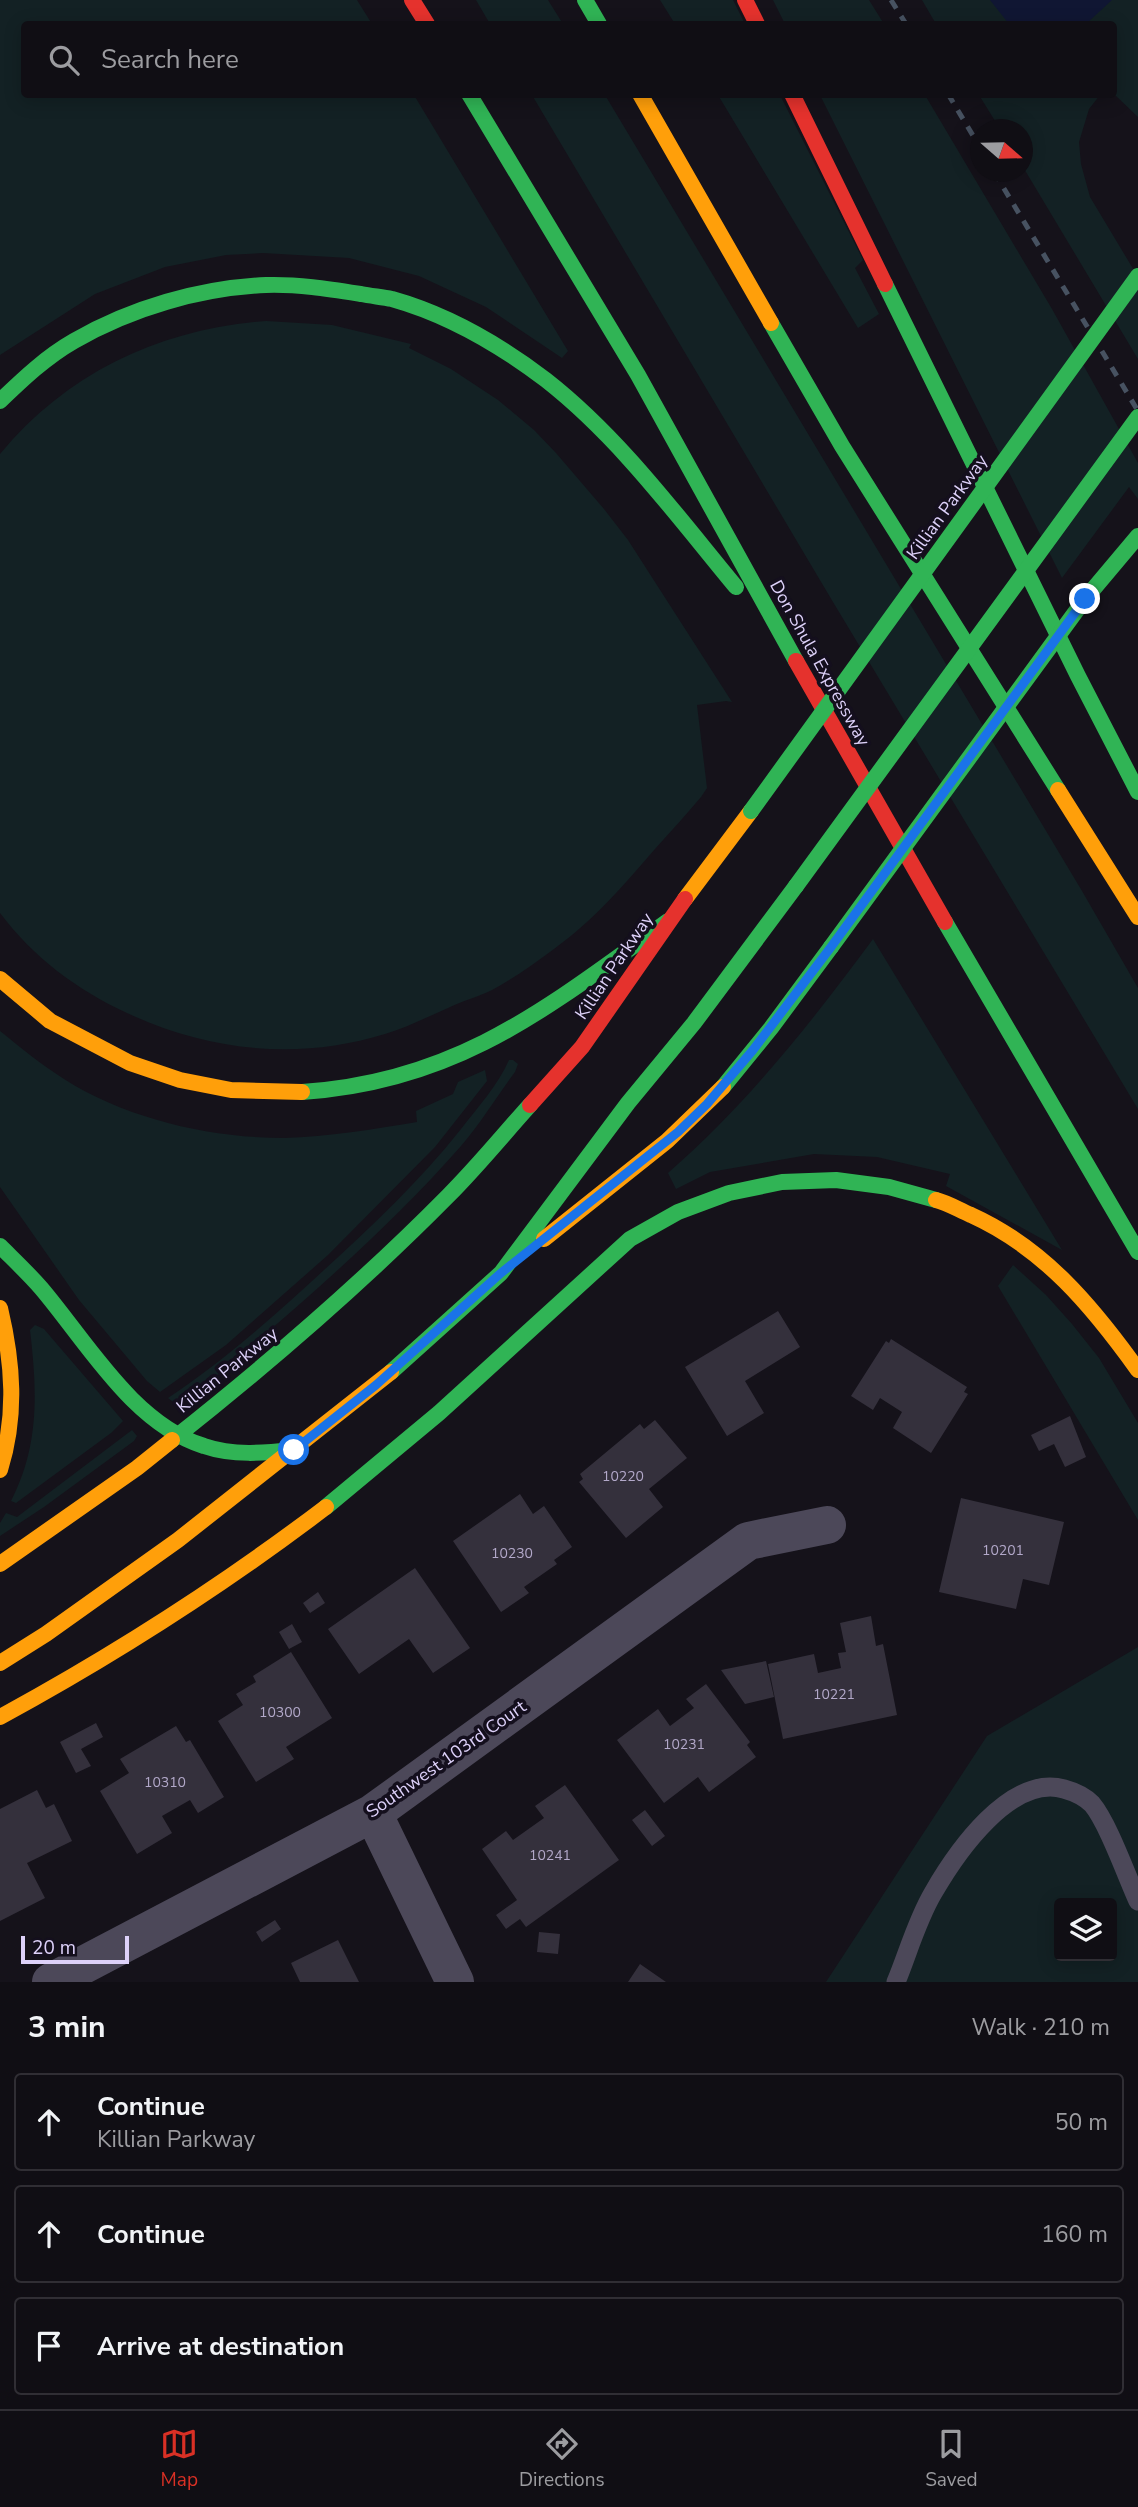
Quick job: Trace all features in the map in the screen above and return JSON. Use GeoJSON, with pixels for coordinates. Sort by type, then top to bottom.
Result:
{"type":"FeatureCollection","features":[{"type":"Feature","properties":{"kind":"main road"},"geometry":{"type":"LineString","coordinates":[[412,0],[425,21]]}},
{"type":"Feature","properties":{"kind":"main road"},"geometry":{"type":"LineString","coordinates":[[585,0],[597,21]]}},
{"type":"Feature","properties":{"kind":"main road"},"geometry":{"type":"LineString","coordinates":[[745,0],[756,21]]}},
{"type":"Feature","properties":{"kind":"main road","name":"Don Shula Expressway"},"geometry":{"type":"LineString","coordinates":[[471,98],[638,375],[789,649],[1138,1252]]}},
{"type":"Feature","properties":{"kind":"main road"},"geometry":{"type":"LineString","coordinates":[[642,98],[842,446],[1138,917]]}},
{"type":"Feature","properties":{"kind":"main road"},"geometry":{"type":"LineString","coordinates":[[794,98],[1078,676],[1138,792]]}},
{"type":"Feature","properties":{"kind":"main road","name":"Killian Parkway"},"geometry":{"type":"LineString","coordinates":[[0,1564],[96,1498],[178,1435],[243,1384],[314,1322],[450,1195],[582,1047],[668,921],[751,811],[1138,276]]}},
{"type":"Feature","properties":{"kind":"main road"},"geometry":{"type":"LineString","coordinates":[[0,401],[22,380],[74,341],[137,312],[201,294],[266,285],[332,289],[396,300],[461,326],[516,358],[568,399],[616,446],[789,649]]}},
{"type":"Feature","properties":{"kind":"main road"},"geometry":{"type":"LineString","coordinates":[[501,1273],[796,886],[1138,417]]}},
{"type":"Feature","properties":{"kind":"main road"},"geometry":{"type":"LineString","coordinates":[[0,1663],[46,1634],[178,1540],[294,1450],[376,1385],[501,1273],[678,1132],[707,1104],[753,1050],[831,947],[1085,599],[1138,536]]}},
{"type":"Feature","properties":{"kind":"main road"},"geometry":{"type":"LineString","coordinates":[[0,979],[41,1016],[103,1052],[159,1075],[223,1090],[289,1095],[355,1089],[419,1072],[488,1042],[544,1009],[668,921]]}},
{"type":"Feature","properties":{"kind":"main road"},"geometry":{"type":"LineString","coordinates":[[0,1717],[75,1677],[169,1619],[297,1531],[478,1379],[630,1239],[652,1223],[713,1197],[742,1188],[827,1180],[891,1186],[951,1205],[1008,1234],[1038,1255],[1069,1283],[1103,1321],[1138,1370]]}},
{"type":"Feature","properties":{"kind":"main road"},"geometry":{"type":"LineString","coordinates":[[0,1246],[39,1286],[135,1400],[162,1425],[192,1443],[215,1450],[262,1453],[294,1450]]}},
{"type":"Feature","properties":{"kind":"main road"},"geometry":{"type":"LineString","coordinates":[[0,1308],[9,1342],[13,1380],[12,1420],[0,1470]]}},
{"type":"Feature","properties":{"kind":"street","name":"Southwest 103rd Court"},"geometry":{"type":"LineString","coordinates":[[51,1982],[373,1813],[748,1541],[827,1525]]}},
{"type":"Feature","properties":{"kind":"street"},"geometry":{"type":"LineString","coordinates":[[373,1813],[455,1982]]}},
{"type":"Feature","properties":{"kind":"lane"},"geometry":{"type":"LineString","coordinates":[[896,1982],[932,1894],[963,1846],[996,1812],[1038,1788],[1058,1788],[1078,1794],[1093,1805],[1110,1836],[1138,1901]]}},
{"type":"Feature","properties":{"kind":"shaded area"},"geometry":{"type":"Polygon","coordinates":[[[0,0],[357,0],[370,21],[21,21],[21,98],[416,98],[568,351],[562,358],[486,307],[419,276],[349,258],[263,253],[226,255],[165,267],[95,294],[0,355],[0,0]]]}},
{"type":"Feature","properties":{"kind":"shaded area"},"geometry":{"type":"Polygon","coordinates":[[[476,0],[548,0],[561,21],[488,21],[476,0]]]}},
{"type":"Feature","properties":{"kind":"shaded area"},"geometry":{"type":"Polygon","coordinates":[[[660,0],[733,0],[744,21],[673,21],[660,0]]]}},
{"type":"Feature","properties":{"kind":"shaded area"},"geometry":{"type":"Polygon","coordinates":[[[773,0],[869,0],[882,21],[784,21],[773,0]]]}},
{"type":"Feature","properties":{"kind":"shaded area"},"geometry":{"type":"Polygon","coordinates":[[[922,0],[1138,0],[1138,117],[1117,97],[1117,21],[934,21],[922,0]]]}},
{"type":"Feature","properties":{"kind":"shaded area"},"geometry":{"type":"Polygon","coordinates":[[[534,98],[607,98],[1082,891],[1138,988],[1138,1109],[534,98]]]}},
{"type":"Feature","properties":{"kind":"shaded area"},"geometry":{"type":"Polygon","coordinates":[[[720,98],[782,98],[863,260],[855,268],[879,314],[858,328],[720,98]]]}},
{"type":"Feature","properties":{"kind":"shaded area"},"geometry":{"type":"Polygon","coordinates":[[[822,98],[927,98],[970,171],[970,182],[977,182],[1052,309],[1138,463],[1138,499],[1129,487],[1062,578],[822,98]]]}},
{"type":"Feature","properties":{"kind":"shaded area"},"geometry":{"type":"Polygon","coordinates":[[[981,98],[1098,98],[1089,109],[1079,142],[1081,164],[1090,197],[1138,277],[1138,359],[1032,182],[1033,119],[994,119],[981,98]]]}},
{"type":"Feature","properties":{"kind":"shaded area"},"geometry":{"type":"Polygon","coordinates":[[[266,321],[332,325],[411,344],[409,348],[451,369],[498,400],[534,430],[604,509],[628,540],[732,702],[697,705],[707,788],[701,797],[619,889],[569,938],[524,971],[492,990],[401,1029],[352,1042],[286,1049],[254,1048],[189,1036],[127,1013],[91,994],[57,971],[27,944],[0,913],[0,454],[55,400],[86,378],[119,360],[190,334],[266,321]]]}},
{"type":"Feature","properties":{"kind":"shaded area"},"geometry":{"type":"Polygon","coordinates":[[[873,939],[1062,1250],[946,1186],[950,1174],[877,1157],[814,1154],[710,1172],[676,1189],[668,1173],[725,1119],[777,1062],[873,939]]]}},
{"type":"Feature","properties":{"kind":"shaded area"},"geometry":{"type":"Polygon","coordinates":[[[0,1031],[64,1079],[115,1105],[170,1124],[256,1137],[301,1137],[417,1122],[416,1111],[453,1094],[458,1082],[485,1070],[487,1081],[435,1147],[328,1255],[226,1345],[160,1392],[147,1381],[79,1300],[0,1187],[0,1031]]]}},
{"type":"Feature","properties":{"kind":"shaded area"},"geometry":{"type":"Polygon","coordinates":[[[509,1060],[518,1064],[515,1072],[482,1119],[461,1146],[400,1211],[335,1273],[199,1391],[182,1404],[177,1405],[168,1398],[209,1369],[267,1321],[395,1202],[461,1129],[493,1087],[509,1060]]]}},
{"type":"Feature","properties":{"kind":"shaded area"},"geometry":{"type":"Polygon","coordinates":[[[1013,1265],[1046,1295],[1099,1358],[1138,1423],[1138,1520],[998,1286],[1013,1265]]]}},
{"type":"Feature","properties":{"kind":"shaded area"},"geometry":{"type":"Polygon","coordinates":[[[35,1325],[44,1329],[123,1421],[111,1433],[16,1503],[11,1501],[32,1438],[35,1396],[30,1330],[35,1325]]]}},
{"type":"Feature","properties":{"kind":"shaded area"},"geometry":{"type":"Polygon","coordinates":[[[132,1430],[137,1436],[134,1441],[0,1536],[0,1523],[6,1513],[17,1517],[132,1430]]]}},
{"type":"Feature","properties":{"kind":"shaded area"},"geometry":{"type":"Polygon","coordinates":[[[1138,1647],[1138,1982],[826,1982],[987,1736],[1138,1647]]]}},
{"type":"Feature","properties":{"kind":"water"},"geometry":{"type":"Polygon","coordinates":[[[990,0],[1112,0],[1089,21],[1007,21],[990,0]]]}},
{"type":"Feature","properties":{"kind":"building"},"geometry":{"type":"Polygon","coordinates":[[[778,1311],[800,1347],[745,1381],[764,1413],[727,1436],[685,1367],[778,1311]]]}},
{"type":"Feature","properties":{"kind":"building"},"geometry":{"type":"Polygon","coordinates":[[[891,1339],[967,1387],[964,1392],[968,1394],[931,1453],[893,1428],[902,1412],[880,1398],[873,1410],[851,1396],[886,1341],[889,1343],[891,1339]]]}},
{"type":"Feature","properties":{"kind":"building"},"geometry":{"type":"Polygon","coordinates":[[[1070,1416],[1086,1457],[1065,1467],[1054,1444],[1039,1451],[1031,1435],[1070,1416]]]}},
{"type":"Feature","properties":{"kind":"building"},"geometry":{"type":"Polygon","coordinates":[[[655,1420],[687,1458],[649,1489],[663,1507],[626,1538],[579,1482],[583,1479],[580,1474],[640,1424],[644,1429],[655,1420]]]}},
{"type":"Feature","properties":{"kind":"building"},"geometry":{"type":"Polygon","coordinates":[[[520,1494],[533,1514],[544,1506],[572,1547],[554,1560],[557,1564],[524,1587],[529,1593],[501,1612],[453,1541],[520,1494]]]}},
{"type":"Feature","properties":{"kind":"building"},"geometry":{"type":"Polygon","coordinates":[[[961,1498],[1064,1522],[1049,1585],[1023,1579],[1016,1609],[939,1592],[961,1498]]]}},
{"type":"Feature","properties":{"kind":"building"},"geometry":{"type":"Polygon","coordinates":[[[415,1568],[470,1648],[433,1673],[409,1639],[359,1674],[328,1629],[415,1568]]]}},
{"type":"Feature","properties":{"kind":"building"},"geometry":{"type":"Polygon","coordinates":[[[318,1592],[325,1603],[310,1613],[303,1603],[318,1592]]]}},
{"type":"Feature","properties":{"kind":"building"},"geometry":{"type":"Polygon","coordinates":[[[871,1616],[876,1646],[883,1644],[897,1715],[783,1739],[768,1664],[814,1654],[818,1673],[841,1668],[838,1653],[846,1652],[840,1623],[871,1616]]]}},
{"type":"Feature","properties":{"kind":"building"},"geometry":{"type":"Polygon","coordinates":[[[292,1624],[302,1642],[289,1649],[279,1632],[292,1624]]]}},
{"type":"Feature","properties":{"kind":"building"},"geometry":{"type":"Polygon","coordinates":[[[291,1652],[332,1718],[286,1747],[294,1759],[256,1782],[218,1721],[243,1705],[236,1694],[256,1682],[253,1676],[291,1652]]]}},
{"type":"Feature","properties":{"kind":"building"},"geometry":{"type":"Polygon","coordinates":[[[766,1661],[774,1697],[745,1704],[721,1670],[766,1661]]]}},
{"type":"Feature","properties":{"kind":"building"},"geometry":{"type":"Polygon","coordinates":[[[706,1684],[750,1742],[747,1745],[756,1757],[709,1792],[698,1777],[664,1803],[617,1740],[658,1709],[670,1726],[694,1708],[686,1699],[706,1684]]]}},
{"type":"Feature","properties":{"kind":"building"},"geometry":{"type":"Polygon","coordinates":[[[96,1723],[103,1737],[81,1749],[91,1766],[76,1773],[60,1742],[96,1723]]]}},
{"type":"Feature","properties":{"kind":"building"},"geometry":{"type":"Polygon","coordinates":[[[176,1726],[186,1742],[190,1740],[224,1797],[198,1813],[190,1800],[162,1816],[172,1833],[137,1854],[100,1791],[129,1773],[120,1759],[176,1726]]]}},
{"type":"Feature","properties":{"kind":"building"},"geometry":{"type":"Polygon","coordinates":[[[565,1785],[619,1860],[526,1927],[520,1919],[506,1929],[496,1915],[517,1900],[482,1849],[506,1831],[513,1840],[544,1818],[535,1806],[565,1785]]]}},
{"type":"Feature","properties":{"kind":"building"},"geometry":{"type":"Polygon","coordinates":[[[37,1790],[46,1808],[54,1804],[72,1841],[27,1863],[45,1898],[0,1921],[0,1809],[37,1790]]]}},
{"type":"Feature","properties":{"kind":"building"},"geometry":{"type":"Polygon","coordinates":[[[645,1810],[665,1836],[652,1846],[632,1820],[645,1810]]]}},
{"type":"Feature","properties":{"kind":"building"},"geometry":{"type":"Polygon","coordinates":[[[275,1920],[281,1929],[262,1942],[256,1932],[275,1920]]]}},
{"type":"Feature","properties":{"kind":"building"},"geometry":{"type":"Polygon","coordinates":[[[539,1932],[560,1934],[558,1954],[537,1952],[539,1932]]]}},
{"type":"Feature","properties":{"kind":"building"},"geometry":{"type":"Polygon","coordinates":[[[338,1940],[359,1982],[300,1982],[291,1963],[338,1940]]]}},
{"type":"Feature","properties":{"kind":"building"},"geometry":{"type":"Polygon","coordinates":[[[640,1964],[666,1982],[628,1982],[640,1964]]]}},
{"type":"Feature","properties":{"kind":"railway"},"geometry":{"type":"LineString","coordinates":[[891,0],[904,21]]}},
{"type":"Feature","properties":{"kind":"railway"},"geometry":{"type":"LineString","coordinates":[[950,98],[970,131]]}},
{"type":"Feature","properties":{"kind":"railway"},"geometry":{"type":"LineString","coordinates":[[1000,182],[1138,411]]}},
{"type":"Feature","properties":{"kind":"traffic: fast"},"geometry":{"type":"LineString","coordinates":[[585,0],[597,21]]}},
{"type":"Feature","properties":{"kind":"traffic: fast"},"geometry":{"type":"LineString","coordinates":[[471,98],[638,375],[796,661]]}},
{"type":"Feature","properties":{"kind":"traffic: fast"},"geometry":{"type":"LineString","coordinates":[[751,811],[1138,276]]}},
{"type":"Feature","properties":{"kind":"traffic: fast"},"geometry":{"type":"LineString","coordinates":[[885,284],[1138,792]]}},
{"type":"Feature","properties":{"kind":"traffic: fast"},"geometry":{"type":"LineString","coordinates":[[0,401],[44,361],[74,341],[119,319],[191,295],[241,287],[290,285],[392,299],[454,322],[511,355],[546,380],[623,452],[736,587]]}},
{"type":"Feature","properties":{"kind":"traffic: fast"},"geometry":{"type":"LineString","coordinates":[[771,323],[842,446],[1058,790]]}},
{"type":"Feature","properties":{"kind":"traffic: fast"},"geometry":{"type":"LineString","coordinates":[[796,886],[1138,417]]}},
{"type":"Feature","properties":{"kind":"traffic: fast"},"geometry":{"type":"LineString","coordinates":[[831,947],[1085,599],[1138,536]]}},
{"type":"Feature","properties":{"kind":"traffic: fast"},"geometry":{"type":"LineString","coordinates":[[391,1372],[501,1273],[796,886]]}},
{"type":"Feature","properties":{"kind":"traffic: fast"},"geometry":{"type":"LineString","coordinates":[[302,1092],[357,1085],[408,1073],[454,1056],[540,1011],[668,921]]}},
{"type":"Feature","properties":{"kind":"traffic: fast"},"geometry":{"type":"LineString","coordinates":[[945,922],[1138,1252]]}},
{"type":"Feature","properties":{"kind":"traffic: fast"},"geometry":{"type":"LineString","coordinates":[[723,1087],[831,947]]}},
{"type":"Feature","properties":{"kind":"traffic: fast"},"geometry":{"type":"LineString","coordinates":[[172,1440],[244,1382],[382,1260],[459,1185],[530,1105]]}},
{"type":"Feature","properties":{"kind":"traffic: fast"},"geometry":{"type":"LineString","coordinates":[[326,1507],[439,1413],[630,1239],[678,1212],[729,1193],[782,1182],[836,1180],[889,1187],[936,1200]]}},
{"type":"Feature","properties":{"kind":"traffic: fast"},"geometry":{"type":"LineString","coordinates":[[0,1246],[41,1288],[113,1379],[155,1420],[178,1435],[215,1449],[249,1453],[294,1450]]}},
{"type":"Feature","properties":{"kind":"traffic: slow"},"geometry":{"type":"LineString","coordinates":[[642,98],[771,323]]}},
{"type":"Feature","properties":{"kind":"traffic: slow"},"geometry":{"type":"LineString","coordinates":[[1058,790],[1138,917]]}},
{"type":"Feature","properties":{"kind":"traffic: slow"},"geometry":{"type":"LineString","coordinates":[[685,899],[751,811]]}},
{"type":"Feature","properties":{"kind":"traffic: slow"},"geometry":{"type":"LineString","coordinates":[[0,979],[50,1021],[130,1063],[180,1080],[231,1090],[302,1092]]}},
{"type":"Feature","properties":{"kind":"traffic: slow"},"geometry":{"type":"LineString","coordinates":[[544,1239],[667,1141],[723,1087]]}},
{"type":"Feature","properties":{"kind":"traffic: slow"},"geometry":{"type":"LineString","coordinates":[[936,1200],[997,1229],[1044,1262],[1103,1323],[1138,1370]]}},
{"type":"Feature","properties":{"kind":"traffic: slow"},"geometry":{"type":"LineString","coordinates":[[0,1308],[8,1349],[11,1389],[9,1429],[0,1470]]}},
{"type":"Feature","properties":{"kind":"traffic: slow"},"geometry":{"type":"LineString","coordinates":[[0,1663],[46,1634],[178,1540],[391,1372]]}},
{"type":"Feature","properties":{"kind":"traffic: slow"},"geometry":{"type":"LineString","coordinates":[[0,1564],[137,1468],[172,1440]]}},
{"type":"Feature","properties":{"kind":"traffic: slow"},"geometry":{"type":"LineString","coordinates":[[0,1717],[167,1618],[326,1507]]}},
{"type":"Feature","properties":{"kind":"traffic: jam"},"geometry":{"type":"LineString","coordinates":[[412,0],[425,21]]}},
{"type":"Feature","properties":{"kind":"traffic: jam"},"geometry":{"type":"LineString","coordinates":[[745,0],[756,21]]}},
{"type":"Feature","properties":{"kind":"traffic: jam"},"geometry":{"type":"LineString","coordinates":[[794,98],[885,284]]}},
{"type":"Feature","properties":{"kind":"traffic: jam"},"geometry":{"type":"LineString","coordinates":[[796,661],[945,922]]}},
{"type":"Feature","properties":{"kind":"traffic: jam"},"geometry":{"type":"LineString","coordinates":[[530,1105],[582,1047],[685,899]]}},
{"type":"Feature","properties":{"kind":"route"},"geometry":{"type":"LineString","coordinates":[[294,1450],[376,1385],[501,1273],[678,1132],[707,1104],[753,1050],[831,947],[1085,599]]}}]}
